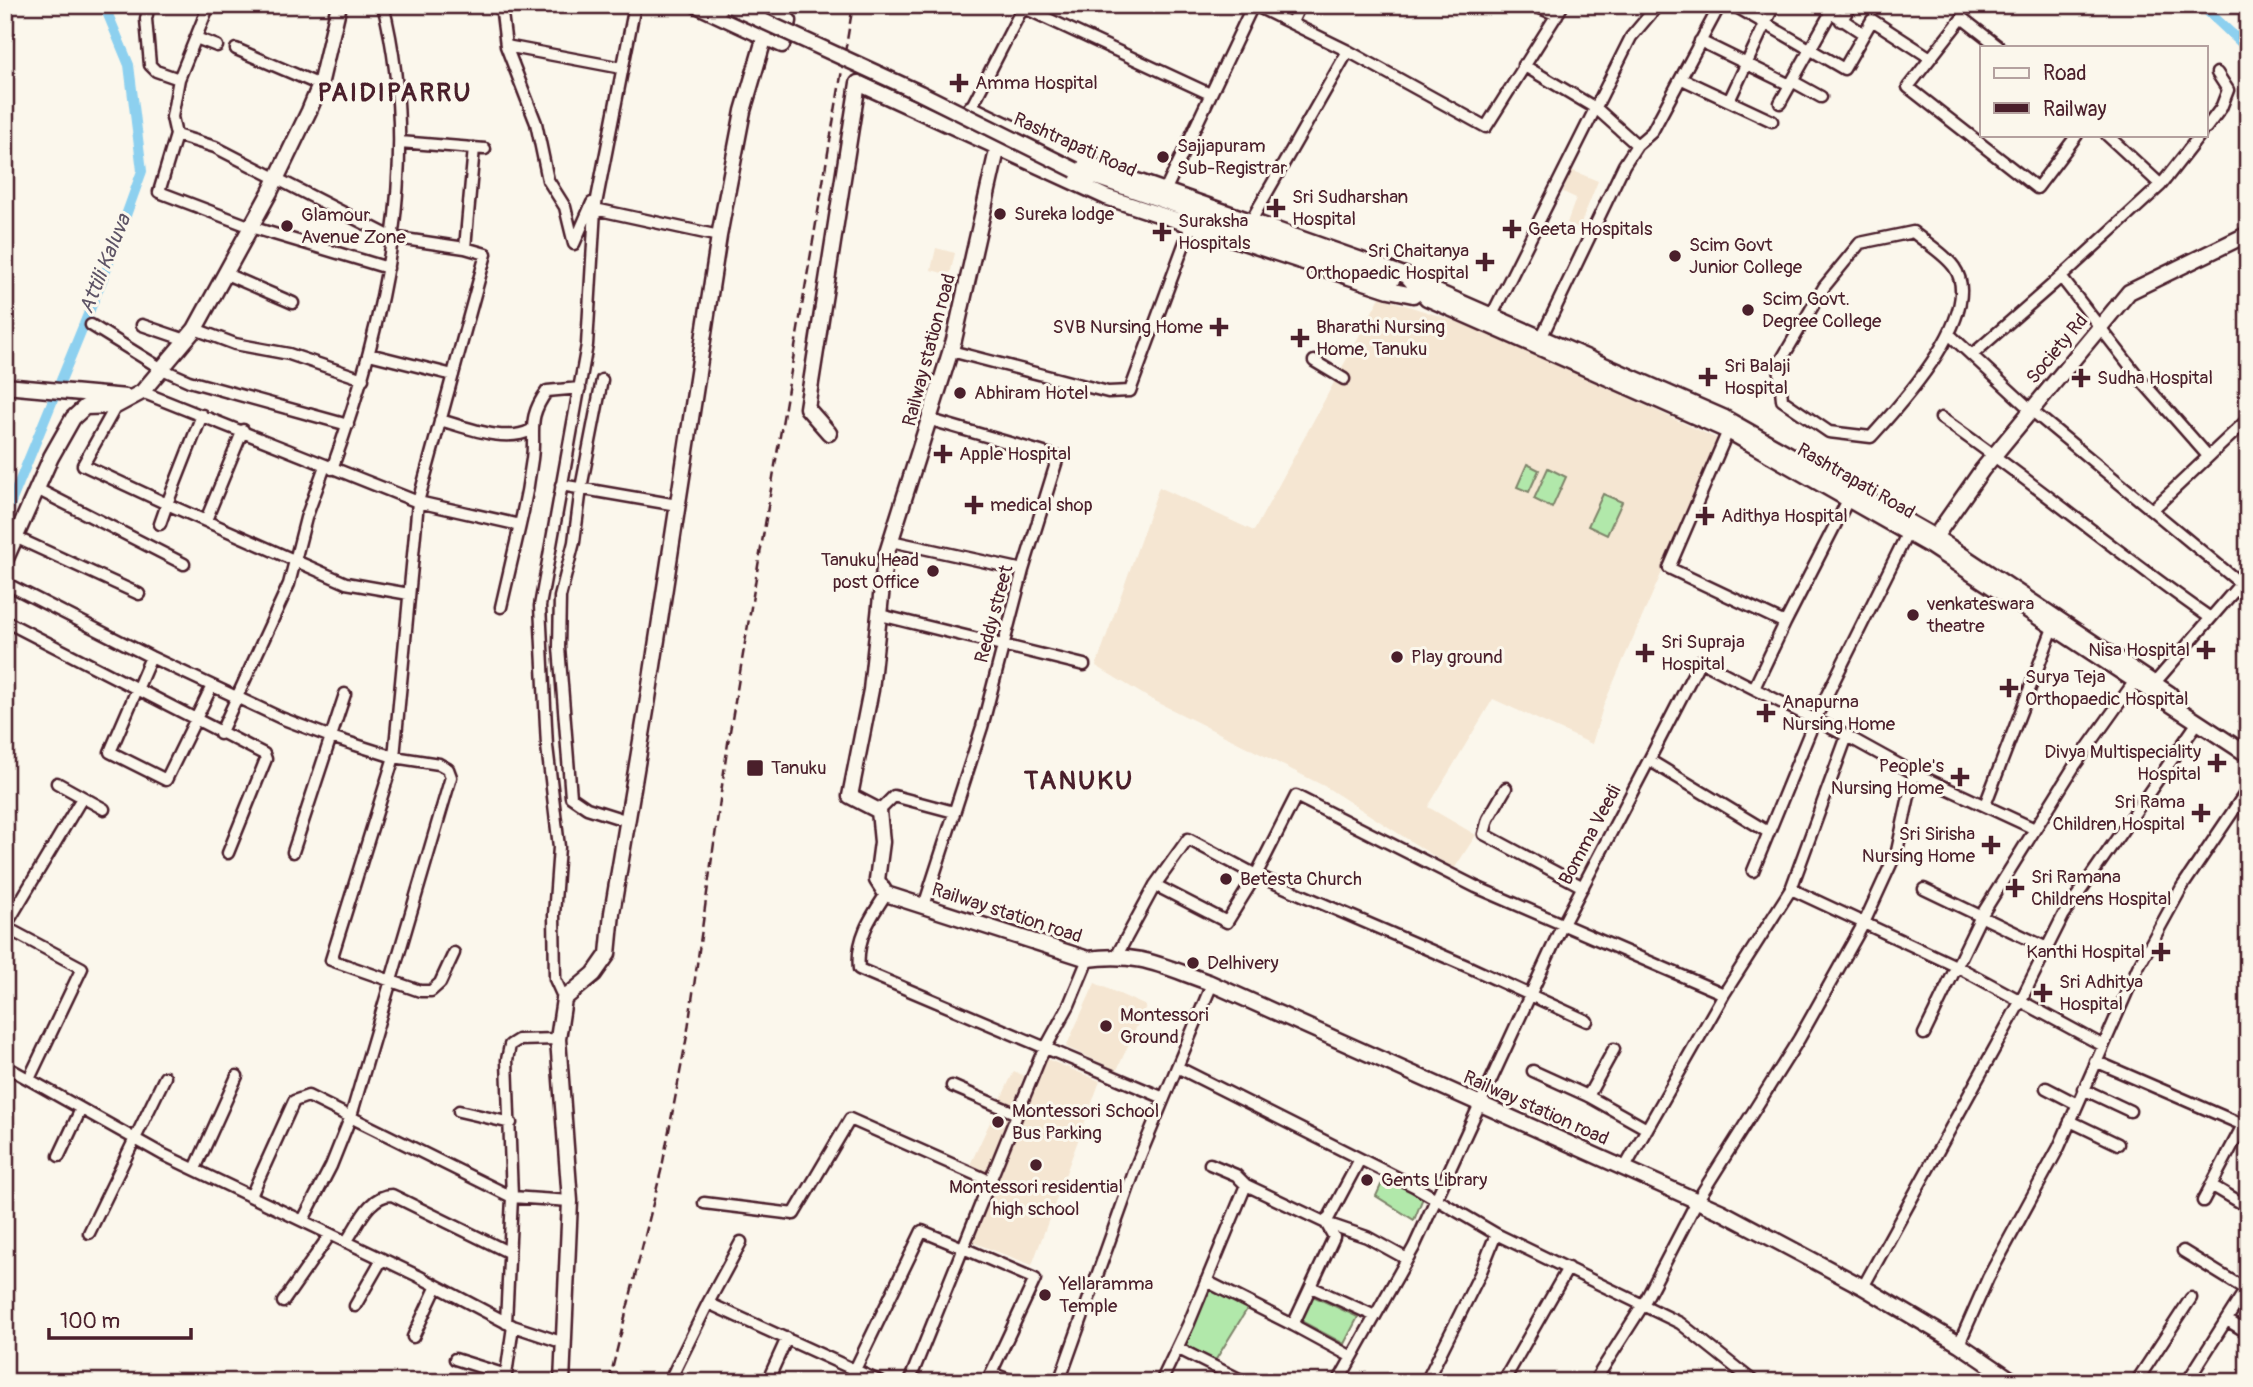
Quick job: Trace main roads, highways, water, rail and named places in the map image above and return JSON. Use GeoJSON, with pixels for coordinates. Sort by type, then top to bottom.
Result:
{"type":"FeatureCollection","features":[{"type":"Feature","properties":{"kind":"waterway","name":"Attili Kaluva"},"geometry":{"type":"LineString","coordinates":[[5,517],[107,268],[142,171],[129,65],[104,5]]}},
{"type":"Feature","properties":{"kind":"waterway"},"geometry":{"type":"LineString","coordinates":[[2201,5],[2248,49]]}},
{"type":"Feature","properties":{"kind":"railway"},"geometry":{"type":"LineString","coordinates":[[609,1382],[662,1167],[687,1036],[728,743],[853,5]]}},
{"type":"Feature","properties":{"kind":"place","name":"Amma Hospital"},"geometry":{"type":"Point","coordinates":[959,83]}},
{"type":"Feature","properties":{"kind":"place","name":"Sajjapuram Sub-Registrar"},"geometry":{"type":"Point","coordinates":[1163,157]}},
{"type":"Feature","properties":{"kind":"place","name":"Sri Sudharshan Hospital"},"geometry":{"type":"Point","coordinates":[1276,208]}},
{"type":"Feature","properties":{"kind":"place","name":"Sureka lodge"},"geometry":{"type":"Point","coordinates":[1000,214]}},
{"type":"Feature","properties":{"kind":"place","name":"Glamour Avenue Zone"},"geometry":{"type":"Point","coordinates":[287,226]}},
{"type":"Feature","properties":{"kind":"place","name":"Geeta Hospitals"},"geometry":{"type":"Point","coordinates":[1512,229]}},
{"type":"Feature","properties":{"kind":"place","name":"Suraksha Hospitals"},"geometry":{"type":"Point","coordinates":[1162,232]}},
{"type":"Feature","properties":{"kind":"place","name":"Scim Govt Junior College"},"geometry":{"type":"Point","coordinates":[1675,256]}},
{"type":"Feature","properties":{"kind":"place","name":"Sri Chaitanya Orthopaedic Hospital"},"geometry":{"type":"Point","coordinates":[1485,262]}},
{"type":"Feature","properties":{"kind":"place","name":"Scim Govt. Degree College"},"geometry":{"type":"Point","coordinates":[1748,310]}},
{"type":"Feature","properties":{"kind":"place","name":"SVB Nursing Home"},"geometry":{"type":"Point","coordinates":[1219,327]}},
{"type":"Feature","properties":{"kind":"place","name":"Bharathi Nursing Home, Tanuku"},"geometry":{"type":"Point","coordinates":[1300,338]}},
{"type":"Feature","properties":{"kind":"place","name":"Sri Balaji Hospital"},"geometry":{"type":"Point","coordinates":[1708,377]}},
{"type":"Feature","properties":{"kind":"place","name":"Sudha Hospital"},"geometry":{"type":"Point","coordinates":[2081,378]}},
{"type":"Feature","properties":{"kind":"place","name":"Abhiram Hotel"},"geometry":{"type":"Point","coordinates":[960,393]}},
{"type":"Feature","properties":{"kind":"place","name":"Apple Hospital"},"geometry":{"type":"Point","coordinates":[943,454]}},
{"type":"Feature","properties":{"kind":"place","name":"medical shop"},"geometry":{"type":"Point","coordinates":[974,505]}},
{"type":"Feature","properties":{"kind":"place","name":"Adithya Hospital"},"geometry":{"type":"Point","coordinates":[1705,516]}},
{"type":"Feature","properties":{"kind":"place","name":"Tanuku Head post Office"},"geometry":{"type":"Point","coordinates":[933,571]}},
{"type":"Feature","properties":{"kind":"place","name":"venkateswara theatre"},"geometry":{"type":"Point","coordinates":[1913,615]}},
{"type":"Feature","properties":{"kind":"place","name":"Nisa Hospital"},"geometry":{"type":"Point","coordinates":[2206,650]}},
{"type":"Feature","properties":{"kind":"place","name":"Sri Supraja Hospital"},"geometry":{"type":"Point","coordinates":[1645,653]}},
{"type":"Feature","properties":{"kind":"place","name":"Play ground"},"geometry":{"type":"Point","coordinates":[1397,657]}},
{"type":"Feature","properties":{"kind":"place","name":"Surya Teja Orthopaedic Hospital"},"geometry":{"type":"Point","coordinates":[2009,688]}},
{"type":"Feature","properties":{"kind":"place","name":"Anapurna Nursing Home"},"geometry":{"type":"Point","coordinates":[1766,713]}},
{"type":"Feature","properties":{"kind":"place","name":"Divya Multispeciality Hospital"},"geometry":{"type":"Point","coordinates":[2217,763]}},
{"type":"Feature","properties":{"kind":"place","name":"Tanuku"},"geometry":{"type":"Point","coordinates":[755,768]}},
{"type":"Feature","properties":{"kind":"place","name":"People's Nursing Home"},"geometry":{"type":"Point","coordinates":[1960,777]}},
{"type":"Feature","properties":{"kind":"place","name":"Sri Rama Children Hospital"},"geometry":{"type":"Point","coordinates":[2201,813]}},
{"type":"Feature","properties":{"kind":"place","name":"Sri Sirisha Nursing Home"},"geometry":{"type":"Point","coordinates":[1991,845]}},
{"type":"Feature","properties":{"kind":"place","name":"Betesta Church"},"geometry":{"type":"Point","coordinates":[1226,879]}},
{"type":"Feature","properties":{"kind":"place","name":"Sri Ramana Childrens Hospital"},"geometry":{"type":"Point","coordinates":[2015,888]}},
{"type":"Feature","properties":{"kind":"place","name":"Kanthi Hospital"},"geometry":{"type":"Point","coordinates":[2161,952]}},
{"type":"Feature","properties":{"kind":"place","name":"Delhivery"},"geometry":{"type":"Point","coordinates":[1193,963]}},
{"type":"Feature","properties":{"kind":"place","name":"Sri Adhitya Hospital"},"geometry":{"type":"Point","coordinates":[2043,993]}},
{"type":"Feature","properties":{"kind":"place","name":"Montessori Ground"},"geometry":{"type":"Point","coordinates":[1106,1026]}},
{"type":"Feature","properties":{"kind":"place","name":"Montessori School Bus Parking"},"geometry":{"type":"Point","coordinates":[998,1122]}},
{"type":"Feature","properties":{"kind":"place","name":"Montessori residential high school"},"geometry":{"type":"Point","coordinates":[1036,1165]}},
{"type":"Feature","properties":{"kind":"place","name":"Gents Library"},"geometry":{"type":"Point","coordinates":[1367,1180]}},
{"type":"Feature","properties":{"kind":"place","name":"Yellaramma Temple"},"geometry":{"type":"Point","coordinates":[1045,1295]}},
{"type":"Feature","properties":{"kind":"district","name":"PAIDIPARRU"},"geometry":{"type":"Point","coordinates":[395,93]}},
{"type":"Feature","properties":{"kind":"district","name":"TANUKU"},"geometry":{"type":"Point","coordinates":[1079,781]}}]}
